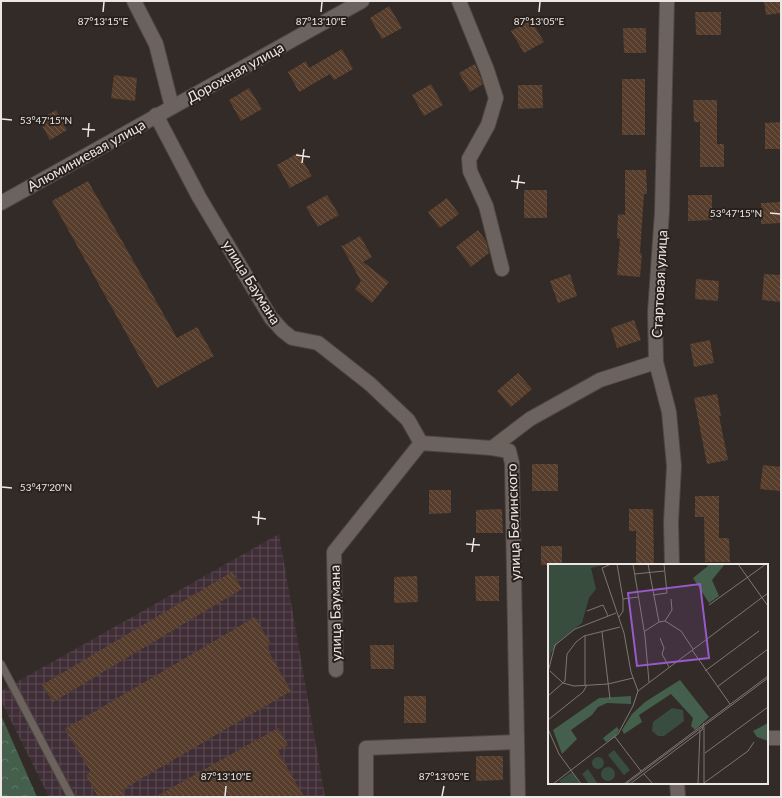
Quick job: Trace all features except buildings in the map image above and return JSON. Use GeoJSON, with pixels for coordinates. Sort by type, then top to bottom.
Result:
{"type":"FeatureCollection","features":[{"type":"Feature","properties":{"kind":"street"},"geometry":{"type":"LineString","coordinates":[[134,1],[156,44],[172,107]]}},
{"type":"Feature","properties":{"kind":"street","name":"Дорожная улица"},"geometry":{"type":"LineString","coordinates":[[172,107],[362,1]]}},
{"type":"Feature","properties":{"kind":"street"},"geometry":{"type":"LineString","coordinates":[[459,1],[487,70],[496,98],[488,125],[469,159],[470,170],[486,206],[502,269]]}},
{"type":"Feature","properties":{"kind":"street","name":"Стартовая улица"},"geometry":{"type":"LineString","coordinates":[[667,1],[662,212],[655,312],[656,362],[669,412],[674,466],[671,522],[672,564]]}},
{"type":"Feature","properties":{"kind":"street","name":"Алюминиевая улица"},"geometry":{"type":"LineString","coordinates":[[1,203],[172,107]]}},
{"type":"Feature","properties":{"kind":"street","name":"улица Баумана"},"geometry":{"type":"LineString","coordinates":[[156,115],[199,197],[271,318],[292,338],[318,343],[370,384],[408,420],[420,443],[334,552],[336,670]]}},
{"type":"Feature","properties":{"kind":"street","name":"улица Белинского"},"geometry":{"type":"LineString","coordinates":[[492,448],[530,419],[600,380],[656,362]]}},
{"type":"Feature","properties":{"kind":"street"},"geometry":{"type":"LineString","coordinates":[[420,443],[492,448]]}},
{"type":"Feature","properties":{"kind":"street","name":"улица Белинского"},"geometry":{"type":"LineString","coordinates":[[492,448],[509,451],[512,463],[518,797]]}},
{"type":"Feature","properties":{"kind":"street"},"geometry":{"type":"LineString","coordinates":[[768,738],[781,738]]}},
{"type":"Feature","properties":{"kind":"street"},"geometry":{"type":"LineString","coordinates":[[366,797],[366,748],[517,742]]}},
{"type":"Feature","properties":{"kind":"street"},"geometry":{"type":"LineString","coordinates":[[677,784],[678,797]]}},
{"type":"Feature","properties":{"kind":"lane"},"geometry":{"type":"LineString","coordinates":[[1,664],[71,797]]}},
{"type":"Feature","properties":{"kind":"shaded area"},"geometry":{"type":"Polygon","coordinates":[[[279,534],[325,797],[49,797],[1,701],[1,691],[279,534]]]}},
{"type":"Feature","properties":{"kind":"green space"},"geometry":{"type":"Polygon","coordinates":[[[1,715],[37,797],[1,797],[1,715]]]}}]}
